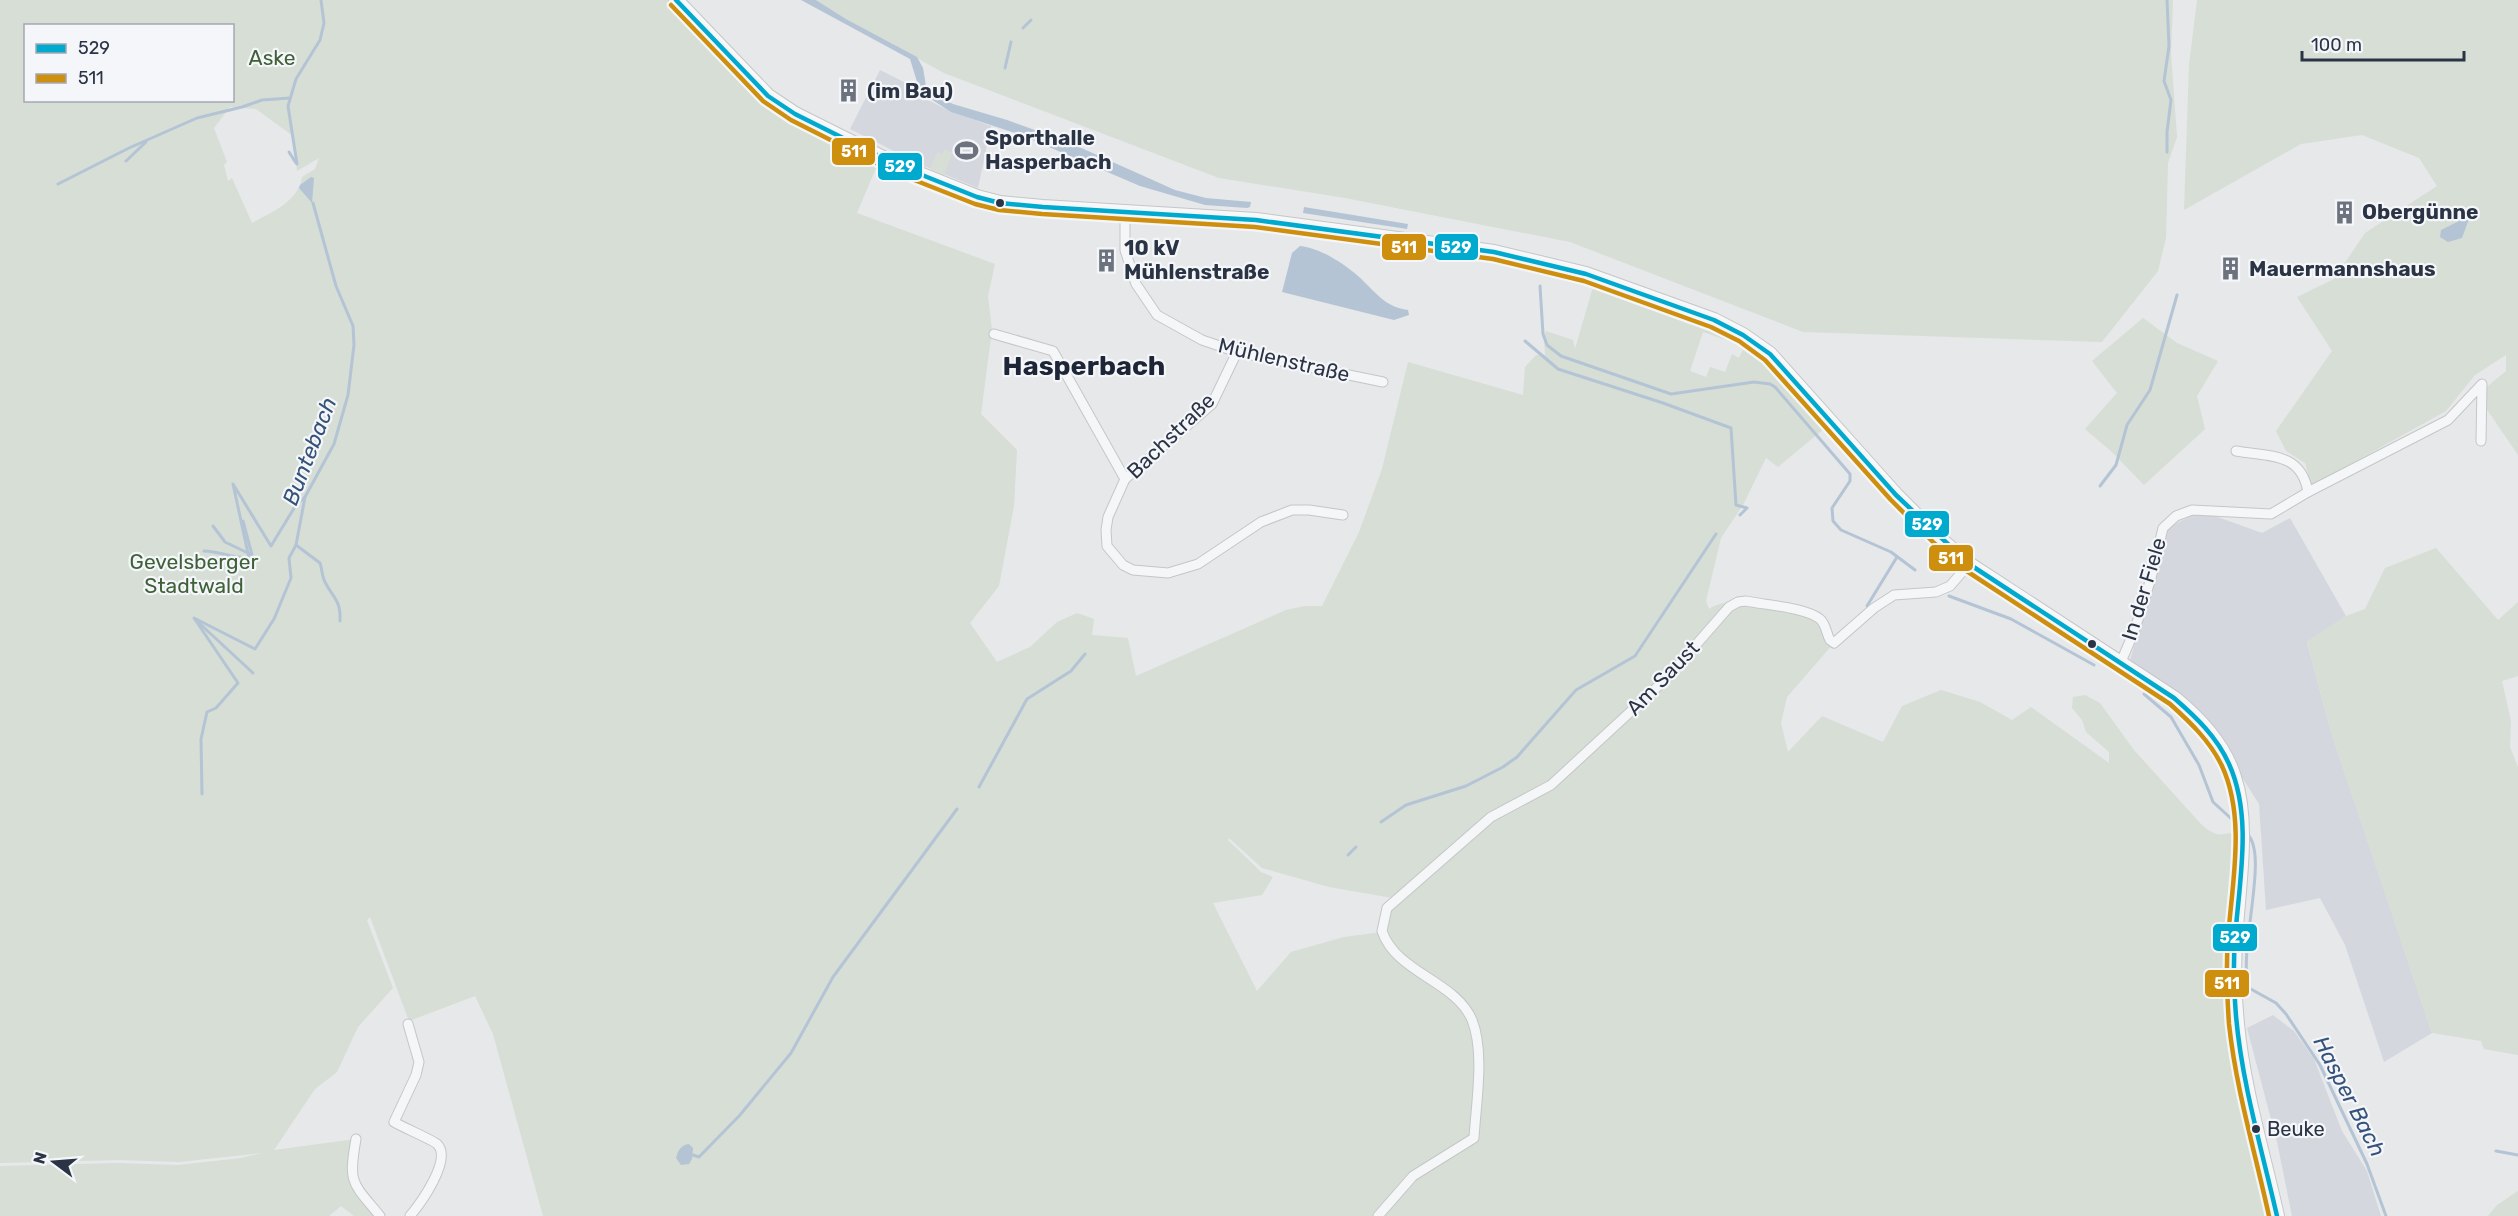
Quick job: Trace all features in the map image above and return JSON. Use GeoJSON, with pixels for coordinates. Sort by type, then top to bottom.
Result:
{"type":"FeatureCollection","features":[{"type":"Feature","properties":{"kind":"main road"},"geometry":{"type":"LineString","coordinates":[[676,0],[768,96],[802,118],[941,184],[1000,202],[1125,213],[1256,220],[1494,252],[1586,274],[1714,320],[1743,335],[1770,354],[1908,508],[1969,564],[2174,698],[2199,720],[2223,754],[2234,776],[2241,838],[2235,931],[2237,1025],[2246,1078],[2277,1216]]}},
{"type":"Feature","properties":{"kind":"street","name":"Mühlenstraße"},"geometry":{"type":"LineString","coordinates":[[1125,213],[1125,250],[1136,284],[1157,315],[1202,340],[1237,352],[1383,382]]}},
{"type":"Feature","properties":{"kind":"street"},"geometry":{"type":"LineString","coordinates":[[994,334],[1053,351],[1125,478]]}},
{"type":"Feature","properties":{"kind":"street","name":"Bachstraße"},"geometry":{"type":"LineString","coordinates":[[1237,352],[1212,404],[1125,478],[1108,517],[1107,546],[1123,566],[1139,571],[1168,573],[1190,567],[1261,522],[1292,510],[1343,515]]}},
{"type":"Feature","properties":{"kind":"street","name":"In der Fiele"},"geometry":{"type":"LineString","coordinates":[[2121,662],[2135,629],[2163,528],[2176,516],[2192,510],[2271,514],[2308,492],[2448,420],[2482,384],[2481,441]]}},
{"type":"Feature","properties":{"kind":"street"},"geometry":{"type":"LineString","coordinates":[[2236,451],[2292,461],[2305,476],[2308,492]]}},
{"type":"Feature","properties":{"kind":"street","name":"Am Saust"},"geometry":{"type":"LineString","coordinates":[[1378,1216],[1413,1176],[1474,1138],[1478,1042],[1471,1018],[1458,1000],[1393,952],[1382,931],[1387,908],[1491,817],[1551,785],[1666,678],[1729,607],[1746,601],[1808,613],[1819,618],[1830,640],[1834,643],[1874,608],[1894,595],[1936,592],[1950,586],[1969,564]]}},
{"type":"Feature","properties":{"kind":"street"},"geometry":{"type":"LineString","coordinates":[[408,1024],[419,1062],[416,1075],[394,1122],[437,1144],[441,1151],[434,1184],[410,1216]]}},
{"type":"Feature","properties":{"kind":"street"},"geometry":{"type":"LineString","coordinates":[[356,1139],[351,1168],[354,1185],[380,1216]]}},
{"type":"Feature","properties":{"kind":"shaded area"},"geometry":{"type":"Polygon","coordinates":[[[880,70],[916,88],[926,99],[952,112],[991,126],[978,188],[924,166],[850,129],[880,70]]]}},
{"type":"Feature","properties":{"kind":"shaded area"},"geometry":{"type":"Polygon","coordinates":[[[2201,511],[2262,533],[2290,518],[2346,616],[2307,642],[2331,732],[2432,1033],[2384,1062],[2345,945],[2320,898],[2266,910],[2259,804],[2214,733],[2201,718],[2130,660],[2169,527],[2201,511]]]}},
{"type":"Feature","properties":{"kind":"shaded area"},"geometry":{"type":"Polygon","coordinates":[[[2273,1015],[2294,1031],[2314,1059],[2342,1131],[2367,1171],[2381,1216],[2292,1216],[2277,1142],[2247,1028],[2273,1015]]]}},
{"type":"Feature","properties":{"kind":"green space"},"geometry":{"type":"Polygon","coordinates":[[[0,0],[669,0],[765,101],[876,168],[857,213],[995,264],[988,296],[992,330],[981,414],[1017,450],[1014,506],[999,586],[970,623],[997,662],[1030,647],[1057,622],[1077,613],[1094,619],[1092,635],[1128,638],[1136,676],[1286,610],[1305,606],[1322,606],[1359,532],[1382,469],[1408,362],[1523,395],[1525,367],[1536,355],[1545,355],[1546,331],[1573,340],[1575,349],[1593,287],[1678,316],[1726,338],[1703,332],[1690,371],[1706,377],[1710,367],[1725,372],[1732,354],[1739,358],[1744,347],[1775,372],[1825,428],[1778,467],[1766,458],[1743,505],[1721,538],[1706,601],[1709,609],[1719,604],[1747,603],[1819,618],[1834,643],[1787,697],[1781,723],[1788,752],[1822,716],[1883,742],[1902,706],[1941,690],[1980,702],[2012,720],[2031,707],[2109,763],[2109,752],[2086,732],[2082,720],[2072,708],[2073,697],[2085,695],[2100,703],[2134,750],[2201,824],[2214,833],[2229,833],[2241,838],[2235,993],[2277,1216],[543,1216],[493,1034],[475,996],[409,1021],[370,917],[367,920],[393,988],[358,1027],[337,1072],[315,1089],[274,1150],[356,1139],[351,1169],[377,1216],[354,1216],[341,1206],[329,1216],[0,1216],[0,1166],[118,1163],[178,1165],[241,1158],[262,1153],[179,1162],[119,1160],[0,1163],[0,0]],[[230,107],[214,128],[227,162],[224,165],[228,181],[232,178],[252,223],[276,210],[290,199],[296,193],[302,177],[315,169],[319,158],[297,171],[293,136],[256,109],[230,107]],[[1551,784],[1490,816],[1398,899],[1329,887],[1262,868],[1229,838],[1228,840],[1261,872],[1273,877],[1262,895],[1213,903],[1257,991],[1291,952],[1344,937],[1382,932],[1386,940],[1388,911],[1491,818],[1551,784]]]}},
{"type":"Feature","properties":{"kind":"green space"},"geometry":{"type":"Polygon","coordinates":[[[816,0],[2173,0],[2171,53],[2177,137],[2168,163],[2166,238],[2158,271],[2102,342],[1803,332],[1570,242],[1345,198],[1219,178],[944,73],[816,0]]]}},
{"type":"Feature","properties":{"kind":"green space"},"geometry":{"type":"Polygon","coordinates":[[[2197,0],[2518,0],[2518,455],[2477,395],[2506,371],[2506,355],[2475,375],[2446,411],[2311,486],[2305,463],[2286,451],[2276,431],[2332,351],[2297,297],[2334,279],[2365,233],[2437,186],[2419,158],[2362,135],[2301,144],[2184,210],[2189,65],[2197,0]]]}},
{"type":"Feature","properties":{"kind":"green space"},"geometry":{"type":"Polygon","coordinates":[[[944,149],[953,153],[944,175],[930,169],[937,152],[942,154],[944,149]]]}},
{"type":"Feature","properties":{"kind":"green space"},"geometry":{"type":"Polygon","coordinates":[[[2143,318],[2177,343],[2218,361],[2197,396],[2205,429],[2144,485],[2112,452],[2085,429],[2117,393],[2092,361],[2143,318]]]}},
{"type":"Feature","properties":{"kind":"green space"},"geometry":{"type":"Polygon","coordinates":[[[2436,548],[2498,620],[2518,602],[2518,676],[2502,681],[2511,721],[2510,747],[2518,767],[2518,1055],[2484,1049],[2481,1041],[2432,1033],[2331,732],[2307,641],[2346,616],[2365,609],[2385,568],[2436,548]]]}},
{"type":"Feature","properties":{"kind":"green space"},"geometry":{"type":"Polygon","coordinates":[[[2518,1191],[2518,1216],[2488,1216],[2497,1205],[2518,1191]]]}},
{"type":"Feature","properties":{"kind":"water"},"geometry":{"type":"Polygon","coordinates":[[[801,0],[816,0],[846,19],[917,57],[923,68],[926,86],[938,97],[953,104],[1068,142],[1175,190],[1206,198],[1251,202],[1250,207],[1205,205],[1140,186],[1021,135],[951,112],[919,88],[910,59],[801,0]]]}},
{"type":"Feature","properties":{"kind":"water"},"geometry":{"type":"Polygon","coordinates":[[[311,177],[314,178],[312,203],[299,188],[311,177]]]}},
{"type":"Feature","properties":{"kind":"water"},"geometry":{"type":"Polygon","coordinates":[[[1304,207],[1408,224],[1407,229],[1303,213],[1304,207]]]}},
{"type":"Feature","properties":{"kind":"water"},"geometry":{"type":"Polygon","coordinates":[[[2465,218],[2469,219],[2462,238],[2448,242],[2440,237],[2441,230],[2465,218]]]}},
{"type":"Feature","properties":{"kind":"water"},"geometry":{"type":"Polygon","coordinates":[[[1300,246],[1308,247],[1338,261],[1386,302],[1408,310],[1409,315],[1394,320],[1282,292],[1292,253],[1300,246]]]}},
{"type":"Feature","properties":{"kind":"water"},"geometry":{"type":"Polygon","coordinates":[[[689,1144],[693,1148],[692,1159],[689,1164],[681,1165],[676,1158],[682,1147],[689,1144]]]}},
{"type":"Feature","properties":{"kind":"waterway","name":"Buntebach"},"geometry":{"type":"LineString","coordinates":[[297,164],[288,106],[296,79],[320,40],[324,23],[321,0]]}},
{"type":"Feature","properties":{"kind":"waterway"},"geometry":{"type":"LineString","coordinates":[[2167,0],[2169,46],[2164,81],[2171,100],[2167,152]]}},
{"type":"Feature","properties":{"kind":"waterway"},"geometry":{"type":"LineString","coordinates":[[1023,28],[1031,20]]}},
{"type":"Feature","properties":{"kind":"waterway"},"geometry":{"type":"LineString","coordinates":[[1005,68],[1011,42]]}},
{"type":"Feature","properties":{"kind":"waterway"},"geometry":{"type":"LineString","coordinates":[[58,184],[129,148],[197,118],[262,100],[290,98]]}},
{"type":"Feature","properties":{"kind":"waterway"},"geometry":{"type":"LineString","coordinates":[[126,161],[146,142]]}},
{"type":"Feature","properties":{"kind":"waterway","name":"Buntebach"},"geometry":{"type":"LineString","coordinates":[[289,152],[296,163]]}},
{"type":"Feature","properties":{"kind":"waterway","name":"Buntebach"},"geometry":{"type":"LineString","coordinates":[[202,794],[201,739],[207,712],[216,708],[238,683],[194,618],[255,649],[274,619],[291,578],[289,558],[296,545],[305,497],[334,444],[348,395],[354,345],[353,326],[336,286],[313,203]]}},
{"type":"Feature","properties":{"kind":"waterway","name":"Hasper Bach"},"geometry":{"type":"LineString","coordinates":[[1540,286],[1543,334],[1547,345],[1561,356],[1671,394],[1754,382],[1775,387],[1850,474],[1850,481],[1832,508],[1833,521],[1841,530],[1891,552],[1915,570]]}},
{"type":"Feature","properties":{"kind":"waterway"},"geometry":{"type":"LineString","coordinates":[[2100,486],[2116,465],[2127,425],[2150,390],[2177,295]]}},
{"type":"Feature","properties":{"kind":"waterway"},"geometry":{"type":"LineString","coordinates":[[1525,341],[1558,369],[1731,428],[1736,505],[1747,508],[1740,515]]}},
{"type":"Feature","properties":{"kind":"waterway"},"geometry":{"type":"LineString","coordinates":[[204,551],[249,558],[233,484],[271,546],[296,505],[305,497]]}},
{"type":"Feature","properties":{"kind":"waterway"},"geometry":{"type":"LineString","coordinates":[[213,526],[225,542],[252,555],[243,521]]}},
{"type":"Feature","properties":{"kind":"waterway"},"geometry":{"type":"LineString","coordinates":[[1381,822],[1406,805],[1466,786],[1503,767],[1517,757],[1576,690],[1635,656],[1716,534]]}},
{"type":"Feature","properties":{"kind":"waterway"},"geometry":{"type":"LineString","coordinates":[[296,545],[320,563],[325,582],[338,604],[340,621]]}},
{"type":"Feature","properties":{"kind":"waterway"},"geometry":{"type":"LineString","coordinates":[[1867,606],[1897,557]]}},
{"type":"Feature","properties":{"kind":"waterway","name":"Hasper Bach"},"geometry":{"type":"LineString","coordinates":[[1949,596],[2011,619],[2094,665]]}},
{"type":"Feature","properties":{"kind":"waterway"},"geometry":{"type":"LineString","coordinates":[[199,623],[253,673]]}},
{"type":"Feature","properties":{"kind":"waterway"},"geometry":{"type":"LineString","coordinates":[[979,787],[1027,699],[1071,671],[1085,654]]}},
{"type":"Feature","properties":{"kind":"waterway","name":"Hasper Bach"},"geometry":{"type":"LineString","coordinates":[[2144,694],[2171,717],[2199,765],[2213,802],[2236,823]]}},
{"type":"Feature","properties":{"kind":"waterway"},"geometry":{"type":"LineString","coordinates":[[693,1155],[699,1157],[740,1115],[791,1053],[833,977],[957,809]]}},
{"type":"Feature","properties":{"kind":"waterway","name":"Hasper Bach"},"geometry":{"type":"LineString","coordinates":[[2247,834],[2253,845],[2255,861],[2246,972],[2249,988],[2276,1003],[2320,1065],[2367,1164],[2386,1216]]}},
{"type":"Feature","properties":{"kind":"waterway"},"geometry":{"type":"LineString","coordinates":[[1348,855],[1356,847]]}},
{"type":"Feature","properties":{"kind":"waterway"},"geometry":{"type":"LineString","coordinates":[[2496,1151],[2518,1155]]}},
{"type":"Feature","properties":{"kind":"transit line","name":"529"},"geometry":{"type":"LineString","coordinates":[[676,0],[768,96],[795,114],[897,165],[977,197],[1000,203],[1043,207],[1256,220],[1494,252],[1586,274],[1714,320],[1743,335],[1770,354],[1896,495],[1969,564],[2174,698],[2205,728],[2224,754],[2236,784],[2241,806],[2241,873],[2234,958],[2236,1016],[2248,1092],[2277,1216]]}},
{"type":"Feature","properties":{"kind":"transit line","name":"511"},"geometry":{"type":"LineString","coordinates":[[671,5],[763,101],[791,120],[894,172],[975,204],[999,210],[1042,214],[1255,227],[1493,259],[1584,281],[1711,327],[1739,341],[1765,360],[1891,500],[1965,570],[2170,704],[2212,748],[2229,786],[2236,829],[2227,949],[2229,1024],[2241,1096],[2269,1216]]}},
{"type":"Feature","properties":{"kind":"place","name":"(im Bau)"},"geometry":{"type":"Point","coordinates":[849,91]}},
{"type":"Feature","properties":{"kind":"place","name":"Sporthalle Hasperbach"},"geometry":{"type":"Point","coordinates":[967,150]}},
{"type":"Feature","properties":{"kind":"place","name":"Obergünne"},"geometry":{"type":"Point","coordinates":[2344,212]}},
{"type":"Feature","properties":{"kind":"place","name":"10 kV Mühlenstraße"},"geometry":{"type":"Point","coordinates":[1106,260]}},
{"type":"Feature","properties":{"kind":"place","name":"Mauermannshaus"},"geometry":{"type":"Point","coordinates":[2231,269]}},
{"type":"Feature","properties":{"kind":"place","name":"Beuke"},"geometry":{"type":"Point","coordinates":[2256,1129]}},
{"type":"Feature","properties":{"kind":"district","name":"Hasperbach"},"geometry":{"type":"Point","coordinates":[1084,366]}},
{"type":"Feature","properties":{"kind":"park label","name":"Aske"},"geometry":{"type":"Point","coordinates":[272,58]}},
{"type":"Feature","properties":{"kind":"park label","name":"Gevelsberger Stadtwald"},"geometry":{"type":"Point","coordinates":[194,574]}}]}
